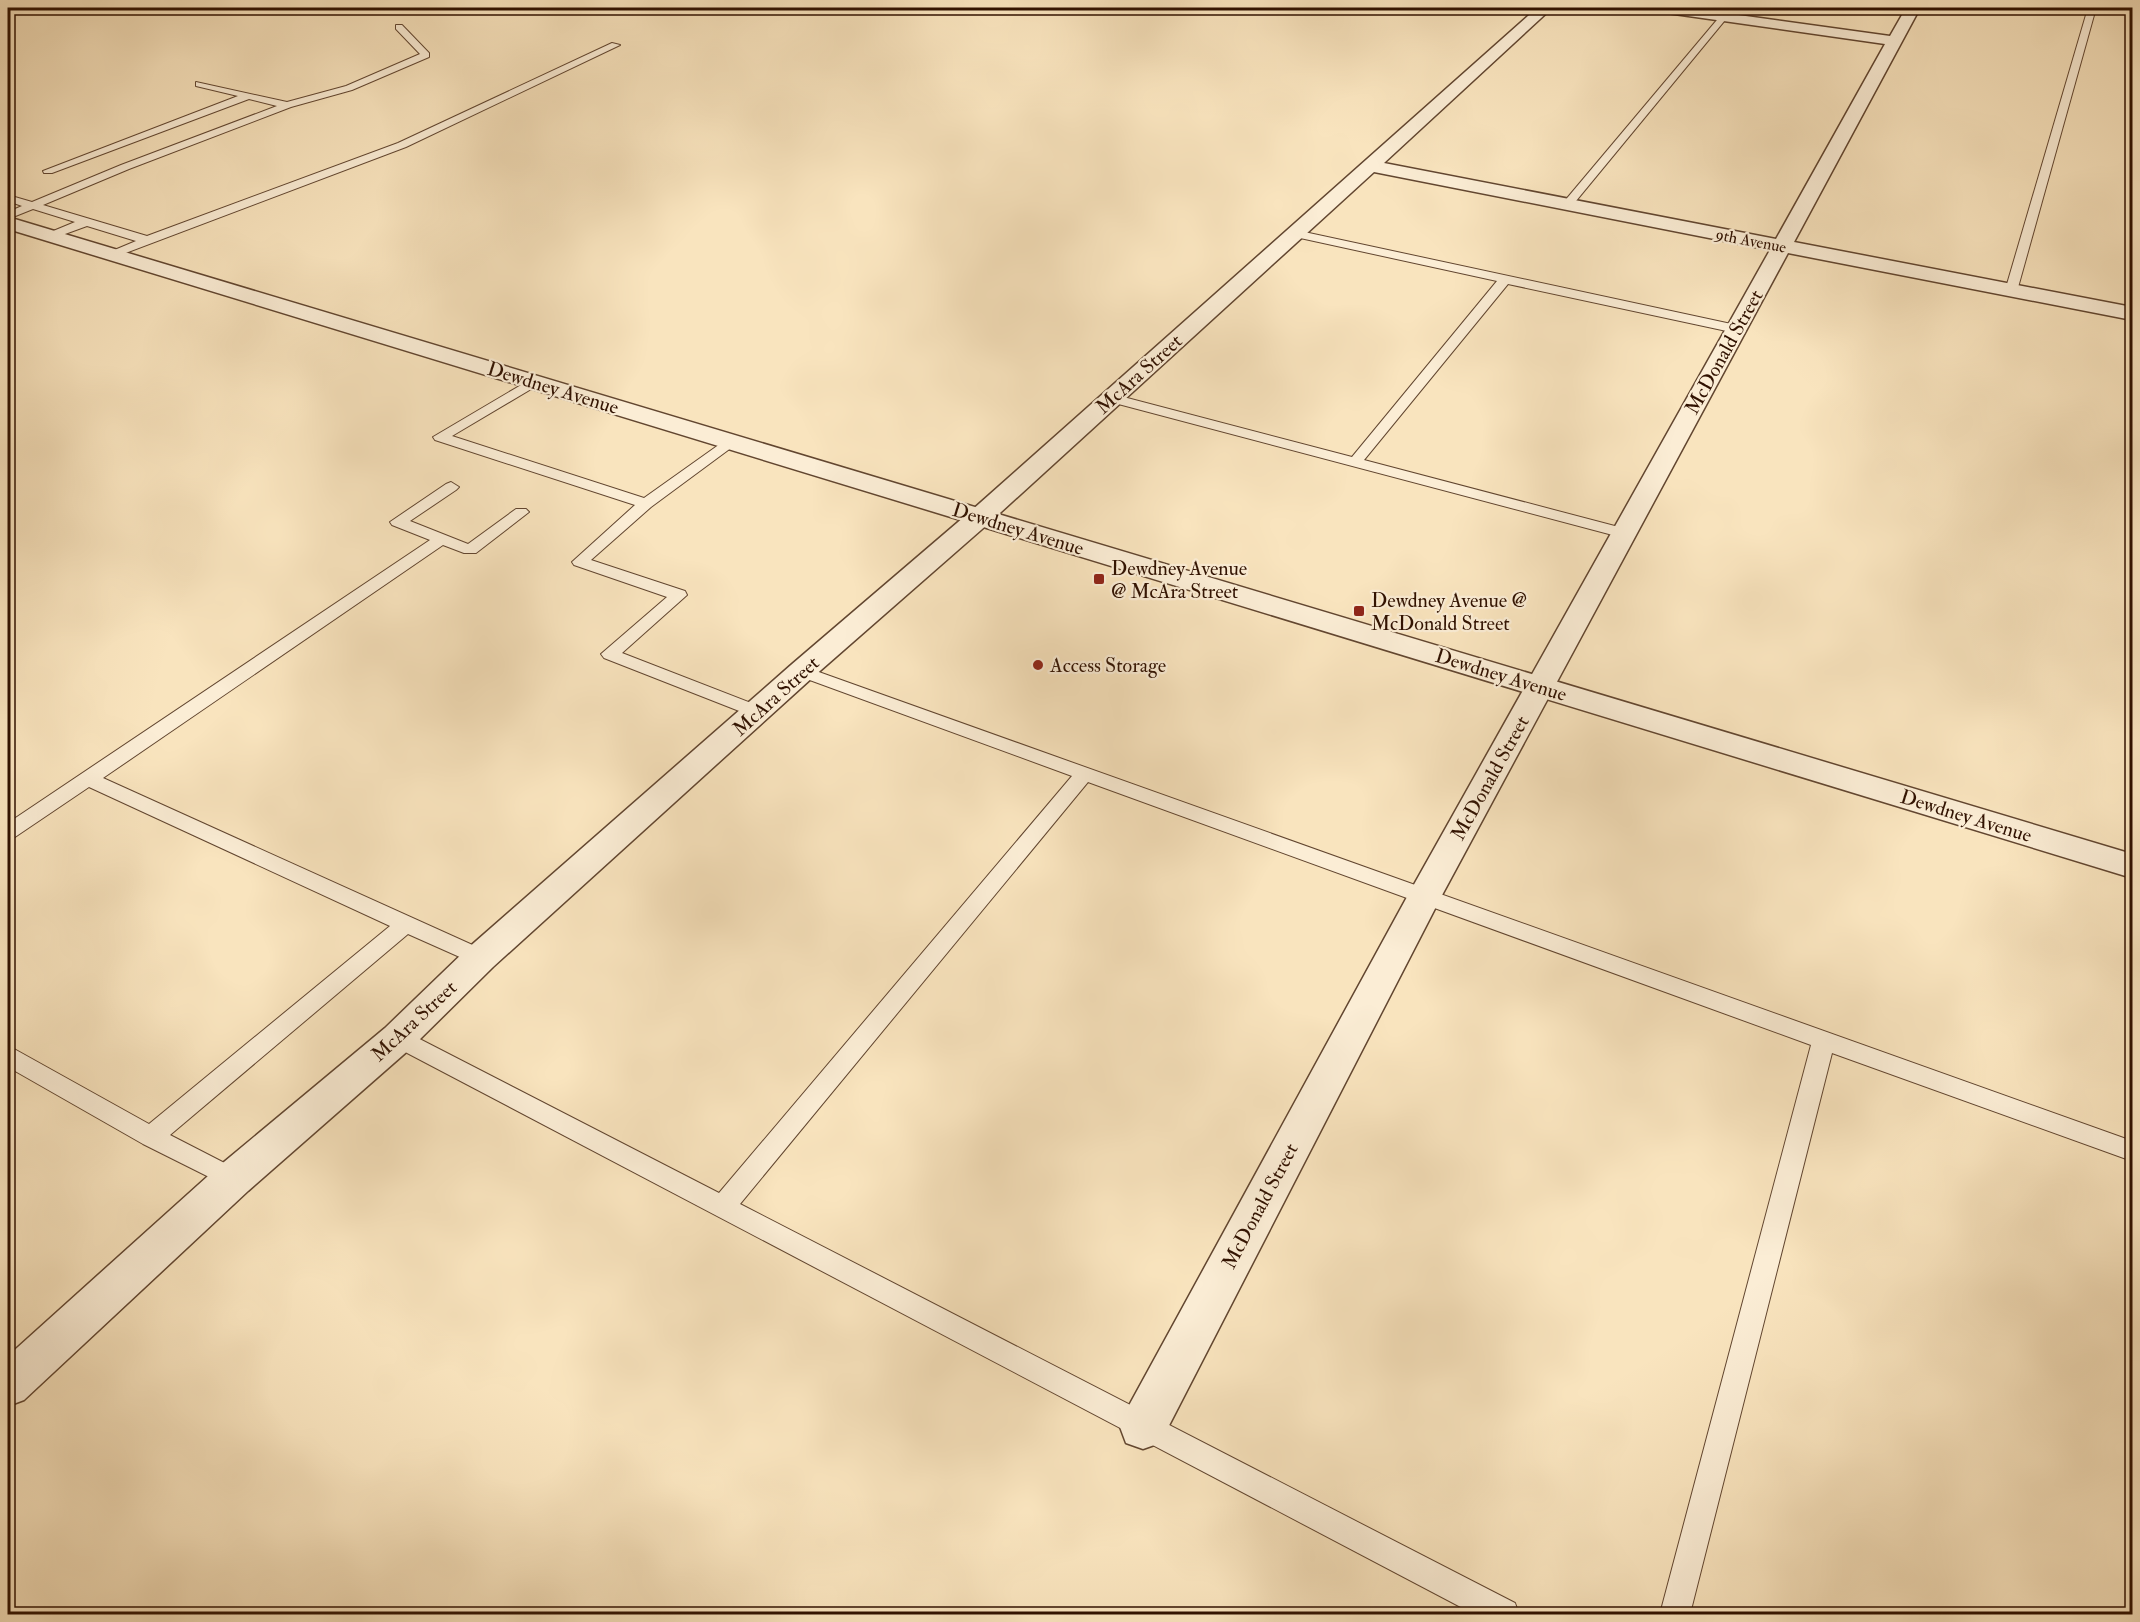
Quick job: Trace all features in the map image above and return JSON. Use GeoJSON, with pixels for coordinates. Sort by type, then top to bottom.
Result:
{"type":"FeatureCollection","features":[{"type":"Feature","properties":{"kind":"street","name":"McAra Street"},"geometry":{"type":"LineString","coordinates":[[8,1385],[233,1179],[398,1038],[480,958],[758,712],[801,671],[980,517],[1545,8]]}},
{"type":"Feature","properties":{"kind":"street"},"geometry":{"type":"LineString","coordinates":[[1660,8],[1727,12],[1894,41]]}},
{"type":"Feature","properties":{"kind":"street","name":"McDonald Street"},"geometry":{"type":"LineString","coordinates":[[1143,1426],[1424,897],[1913,8]]}},
{"type":"Feature","properties":{"kind":"street","name":"9th Avenue"},"geometry":{"type":"LineString","coordinates":[[1370,166],[2133,314]]}},
{"type":"Feature","properties":{"kind":"street","name":"Dewdney Avenue"},"geometry":{"type":"LineString","coordinates":[[8,223],[2133,866]]}},
{"type":"Feature","properties":{"kind":"lane"},"geometry":{"type":"LineString","coordinates":[[2011,291],[2092,8]]}},
{"type":"Feature","properties":{"kind":"lane"},"geometry":{"type":"LineString","coordinates":[[1567,205],[1727,12]]}},
{"type":"Feature","properties":{"kind":"lane"},"geometry":{"type":"LineString","coordinates":[[8,216],[125,167],[286,105],[349,88],[426,55],[399,27]]}},
{"type":"Feature","properties":{"kind":"lane"},"geometry":{"type":"LineString","coordinates":[[111,254],[402,145],[615,45]]}},
{"type":"Feature","properties":{"kind":"lane"},"geometry":{"type":"LineString","coordinates":[[199,84],[286,105]]}},
{"type":"Feature","properties":{"kind":"lane"},"geometry":{"type":"LineString","coordinates":[[48,171],[248,96]]}},
{"type":"Feature","properties":{"kind":"lane"},"geometry":{"type":"LineString","coordinates":[[8,198],[147,240]]}},
{"type":"Feature","properties":{"kind":"lane"},"geometry":{"type":"LineString","coordinates":[[50,236],[86,222]]}},
{"type":"Feature","properties":{"kind":"lane"},"geometry":{"type":"LineString","coordinates":[[1295,234],[1736,329]]}},
{"type":"Feature","properties":{"kind":"lane"},"geometry":{"type":"LineString","coordinates":[[1355,462],[1505,279]]}},
{"type":"Feature","properties":{"kind":"lane"},"geometry":{"type":"LineString","coordinates":[[533,382],[440,437],[646,504]]}},
{"type":"Feature","properties":{"kind":"lane"},"geometry":{"type":"LineString","coordinates":[[1112,398],[1624,533]]}},
{"type":"Feature","properties":{"kind":"lane"},"geometry":{"type":"LineString","coordinates":[[732,442],[646,504],[580,562],[679,595],[610,654],[758,712]]}},
{"type":"Feature","properties":{"kind":"lane"},"geometry":{"type":"LineString","coordinates":[[451,487],[398,522],[470,550],[521,512]]}},
{"type":"Feature","properties":{"kind":"lane"},"geometry":{"type":"LineString","coordinates":[[8,832],[440,540]]}},
{"type":"Feature","properties":{"kind":"lane"},"geometry":{"type":"LineString","coordinates":[[801,671],[1424,897],[2133,1150]]}},
{"type":"Feature","properties":{"kind":"lane"},"geometry":{"type":"LineString","coordinates":[[723,1207],[1084,773]]}},
{"type":"Feature","properties":{"kind":"lane"},"geometry":{"type":"LineString","coordinates":[[88,779],[480,958]]}},
{"type":"Feature","properties":{"kind":"lane"},"geometry":{"type":"LineString","coordinates":[[151,1137],[406,924]]}},
{"type":"Feature","properties":{"kind":"lane"},"geometry":{"type":"LineString","coordinates":[[398,1038],[1504,1614]]}},
{"type":"Feature","properties":{"kind":"lane"},"geometry":{"type":"LineString","coordinates":[[1675,1614],[1824,1040]]}},
{"type":"Feature","properties":{"kind":"lane"},"geometry":{"type":"LineString","coordinates":[[8,1056],[151,1137],[233,1179]]}},
{"type":"Feature","properties":{"kind":"place","name":"Dewdney Avenue @ McAra Street"},"geometry":{"type":"Point","coordinates":[1099,579]}},
{"type":"Feature","properties":{"kind":"place","name":"Dewdney Avenue @ McDonald Street"},"geometry":{"type":"Point","coordinates":[1359,611]}},
{"type":"Feature","properties":{"kind":"place","name":"Access Storage"},"geometry":{"type":"Point","coordinates":[1038,665]}}]}
